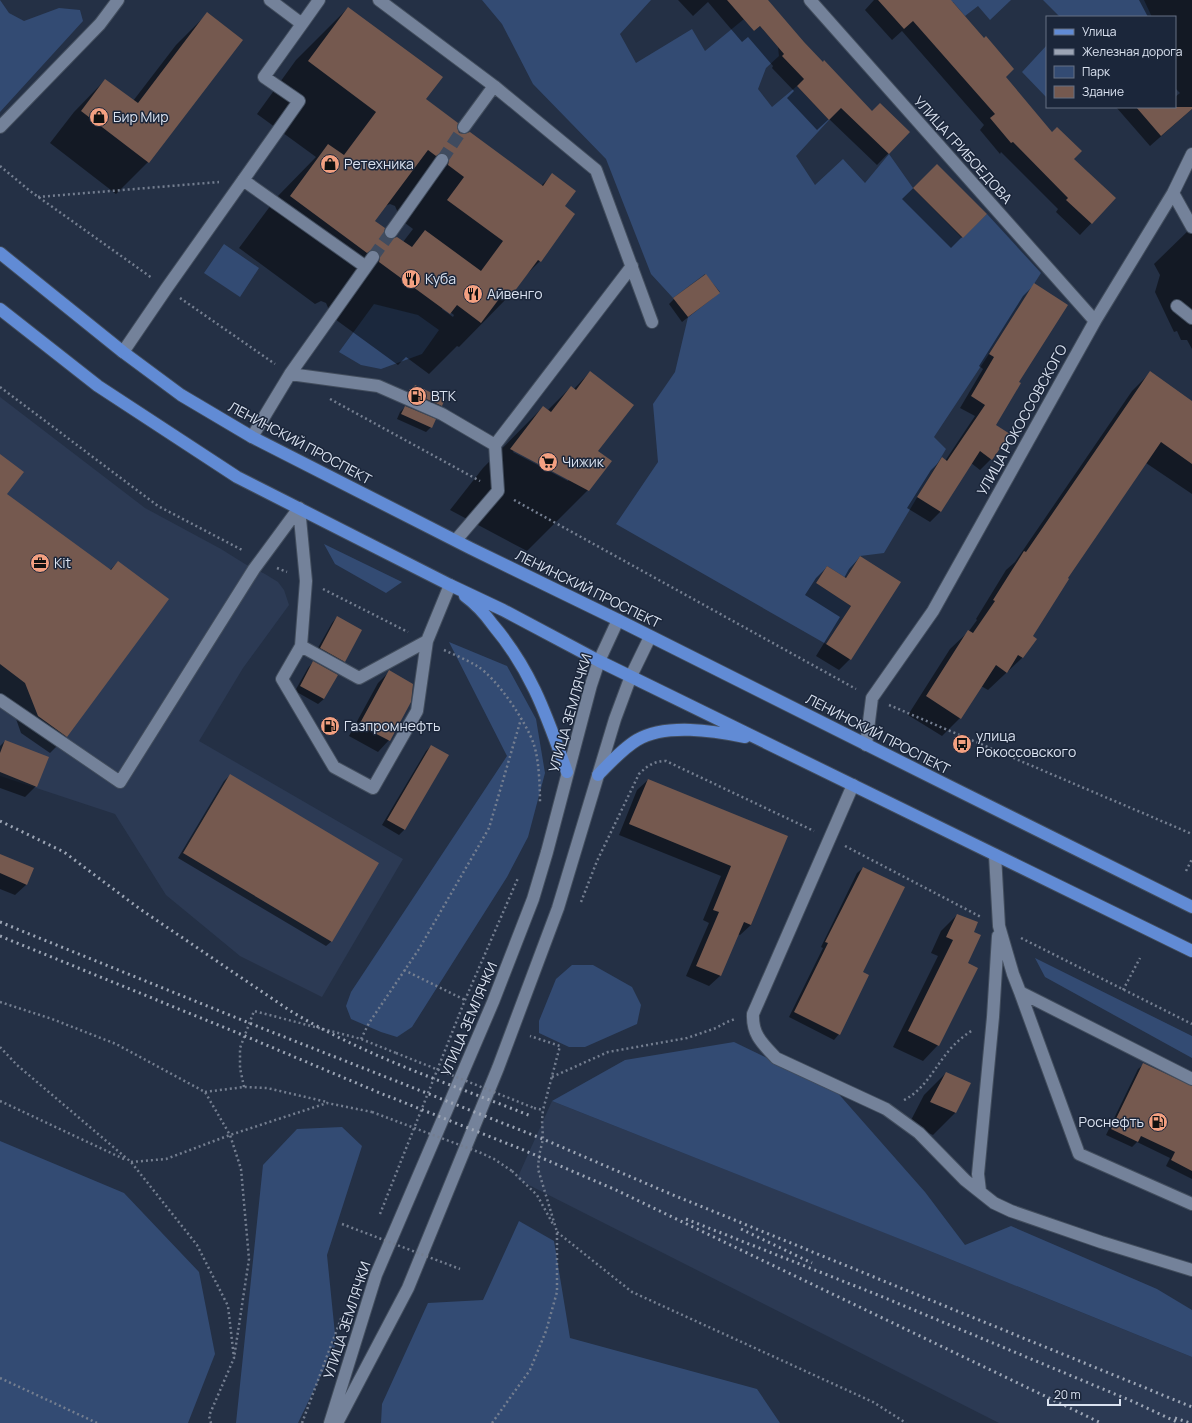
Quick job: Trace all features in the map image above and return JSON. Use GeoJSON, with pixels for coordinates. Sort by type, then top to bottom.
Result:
{"type":"FeatureCollection","features":[{"type":"Feature","properties":{"kind":"main road","name":"ЛЕНИНСКИЙ ПРОСПЕКТ"},"geometry":{"type":"LineString","coordinates":[[0,253],[123,352],[181,395],[252,437],[1192,907]]}},
{"type":"Feature","properties":{"kind":"main road"},"geometry":{"type":"LineString","coordinates":[[0,309],[98,386],[238,476],[450,585],[503,610],[599,661],[1192,951]]}},
{"type":"Feature","properties":{"kind":"main road"},"geometry":{"type":"LineString","coordinates":[[450,585],[470,600],[483,613],[513,650],[528,673],[550,722],[568,772]]}},
{"type":"Feature","properties":{"kind":"main road"},"geometry":{"type":"LineString","coordinates":[[598,775],[620,753],[637,739],[654,733],[675,730],[694,730],[761,740]]}},
{"type":"Feature","properties":{"kind":"street"},"geometry":{"type":"LineString","coordinates":[[0,127],[100,24],[118,0]]}},
{"type":"Feature","properties":{"kind":"street"},"geometry":{"type":"LineString","coordinates":[[270,0],[302,24]]}},
{"type":"Feature","properties":{"kind":"street"},"geometry":{"type":"LineString","coordinates":[[123,352],[166,288],[299,101],[264,77],[318,0]]}},
{"type":"Feature","properties":{"kind":"street"},"geometry":{"type":"LineString","coordinates":[[379,0],[494,86],[596,170],[652,322]]}},
{"type":"Feature","properties":{"kind":"street","name":"УЛИЦА ГРИБОЕДОВА"},"geometry":{"type":"LineString","coordinates":[[810,0],[1095,321]]}},
{"type":"Feature","properties":{"kind":"street"},"geometry":{"type":"LineString","coordinates":[[464,127],[494,86]]}},
{"type":"Feature","properties":{"kind":"street","name":"УЛИЦА РОКОССОВСКОГО"},"geometry":{"type":"LineString","coordinates":[[866,745],[872,698],[933,611],[1095,321],[1173,193],[1192,154]]}},
{"type":"Feature","properties":{"kind":"street"},"geometry":{"type":"LineString","coordinates":[[391,232],[442,160]]}},
{"type":"Feature","properties":{"kind":"street"},"geometry":{"type":"LineString","coordinates":[[243,180],[370,262],[290,374],[252,437]]}},
{"type":"Feature","properties":{"kind":"street"},"geometry":{"type":"LineString","coordinates":[[1173,193],[1192,227]]}},
{"type":"Feature","properties":{"kind":"street"},"geometry":{"type":"LineString","coordinates":[[456,540],[498,491],[495,445],[632,266]]}},
{"type":"Feature","properties":{"kind":"street"},"geometry":{"type":"LineString","coordinates":[[1177,306],[1192,318]]}},
{"type":"Feature","properties":{"kind":"street"},"geometry":{"type":"LineString","coordinates":[[290,374],[378,386],[442,414],[495,445]]}},
{"type":"Feature","properties":{"kind":"street"},"geometry":{"type":"LineString","coordinates":[[299,508],[306,581],[301,646],[282,679],[334,767],[373,788],[417,711],[427,641],[450,585]]}},
{"type":"Feature","properties":{"kind":"street"},"geometry":{"type":"LineString","coordinates":[[0,700],[120,782],[254,569],[299,508]]}},
{"type":"Feature","properties":{"kind":"street","name":"УЛИЦА ЗЕМЛЯЧКИ"},"geometry":{"type":"LineString","coordinates":[[330,1423],[376,1275],[493,1002],[526,918],[547,852],[580,723],[599,661],[618,620]]}},
{"type":"Feature","properties":{"kind":"street","name":"УЛИЦА ЗЕМЛЯЧКИ"},"geometry":{"type":"LineString","coordinates":[[337,1423],[408,1288],[498,1068],[558,908],[615,719],[631,676],[650,637]]}},
{"type":"Feature","properties":{"kind":"street"},"geometry":{"type":"LineString","coordinates":[[301,646],[359,678],[427,641]]}},
{"type":"Feature","properties":{"kind":"street"},"geometry":{"type":"LineString","coordinates":[[853,785],[753,1014],[752,1023],[755,1032],[763,1044],[776,1058],[886,1109],[919,1133],[965,1180],[994,1203],[1011,1211],[1101,1242],[1192,1270]]}},
{"type":"Feature","properties":{"kind":"street"},"geometry":{"type":"LineString","coordinates":[[980,1191],[978,1174],[993,1017],[999,926],[996,855]]}},
{"type":"Feature","properties":{"kind":"street"},"geometry":{"type":"LineString","coordinates":[[999,926],[1013,974],[1079,1154],[1192,1204]]}},
{"type":"Feature","properties":{"kind":"street"},"geometry":{"type":"LineString","coordinates":[[1020,992],[1192,1078]]}},
{"type":"Feature","properties":{"kind":"path"},"geometry":{"type":"LineString","coordinates":[[0,166],[38,197],[290,374]]}},
{"type":"Feature","properties":{"kind":"path"},"geometry":{"type":"LineString","coordinates":[[38,197],[243,180]]}},
{"type":"Feature","properties":{"kind":"path"},"geometry":{"type":"LineString","coordinates":[[326,397],[872,698],[1192,834]]}},
{"type":"Feature","properties":{"kind":"path"},"geometry":{"type":"LineString","coordinates":[[361,1039],[369,1023],[419,949],[489,828],[521,719],[534,745],[540,786],[540,808]]}},
{"type":"Feature","properties":{"kind":"path"},"geometry":{"type":"LineString","coordinates":[[1186,871],[1192,859]]}},
{"type":"Feature","properties":{"kind":"path"},"geometry":{"type":"LineString","coordinates":[[378,1219],[465,1000],[520,873]]}},
{"type":"Feature","properties":{"kind":"path"},"geometry":{"type":"LineString","coordinates":[[1124,990],[1140,958]]}},
{"type":"Feature","properties":{"kind":"path"},"geometry":{"type":"LineString","coordinates":[[404,970],[465,1000]]}},
{"type":"Feature","properties":{"kind":"path"},"geometry":{"type":"LineString","coordinates":[[0,1002],[52,1019],[116,1044],[205,1092],[230,1136],[242,1169],[249,1259],[234,1358],[209,1416],[211,1423]]}},
{"type":"Feature","properties":{"kind":"path"},"geometry":{"type":"LineString","coordinates":[[244,1087],[240,1068],[240,1048],[254,1011],[361,1039],[534,1108],[543,1110]]}},
{"type":"Feature","properties":{"kind":"path"},"geometry":{"type":"LineString","coordinates":[[551,1077],[608,1052],[687,1038],[716,1028],[727,1022],[753,1014]]}},
{"type":"Feature","properties":{"kind":"path"},"geometry":{"type":"LineString","coordinates":[[886,1109],[910,1097],[927,1080],[947,1052],[964,1035],[993,1017]]}},
{"type":"Feature","properties":{"kind":"path"},"geometry":{"type":"LineString","coordinates":[[492,1423],[530,1370],[546,1332],[557,1292],[557,1232],[538,1169],[538,1156],[543,1139],[543,1110],[560,1046],[528,1035]]}},
{"type":"Feature","properties":{"kind":"path"},"geometry":{"type":"LineString","coordinates":[[0,1047],[17,1065],[131,1162],[197,1245],[228,1306],[234,1358]]}},
{"type":"Feature","properties":{"kind":"path"},"geometry":{"type":"LineString","coordinates":[[205,1092],[244,1087],[267,1088],[372,1112],[494,1159],[512,1171],[537,1195],[557,1232],[632,1292],[873,1402],[906,1423]]}},
{"type":"Feature","properties":{"kind":"path"},"geometry":{"type":"LineString","coordinates":[[0,1101],[131,1162],[166,1159],[327,1102]]}},
{"type":"Feature","properties":{"kind":"path"},"geometry":{"type":"LineString","coordinates":[[342,1224],[460,1269]]}},
{"type":"Feature","properties":{"kind":"path"},"geometry":{"type":"LineString","coordinates":[[370,1241],[373,1233]]}},
{"type":"Feature","properties":{"kind":"path"},"geometry":{"type":"LineString","coordinates":[[302,1423],[343,1314]]}},
{"type":"Feature","properties":{"kind":"path"},"geometry":{"type":"LineString","coordinates":[[0,1378],[98,1423]]}},
{"type":"Feature","properties":{"kind":"shaded area"},"geometry":{"type":"Polygon","coordinates":[[[0,397],[145,508],[265,574],[278,582],[284,590],[289,605],[243,668],[199,741],[403,859],[322,997],[240,956],[166,895],[115,814],[0,776],[0,397]]]}},
{"type":"Feature","properties":{"kind":"shaded area"},"geometry":{"type":"Polygon","coordinates":[[[552,1101],[861,1223],[1192,1357],[1192,1423],[999,1423],[517,1179],[552,1101]]]}},
{"type":"Feature","properties":{"kind":"green space"},"geometry":{"type":"Polygon","coordinates":[[[0,0],[9,13],[24,21],[59,8],[80,10],[83,21],[0,112],[0,0]]]}},
{"type":"Feature","properties":{"kind":"green space"},"geometry":{"type":"Polygon","coordinates":[[[482,0],[651,0],[620,34],[636,63],[692,29],[705,51],[744,19],[754,31],[760,26],[778,47],[779,56],[766,68],[758,89],[772,107],[797,86],[829,120],[796,156],[815,185],[843,159],[865,183],[889,154],[913,188],[962,238],[987,214],[1041,273],[934,437],[946,449],[884,553],[860,556],[846,578],[827,566],[816,583],[851,606],[826,644],[616,524],[658,462],[653,404],[675,372],[688,317],[720,292],[705,274],[673,298],[651,274],[606,159],[533,84],[502,24],[482,0]]]}},
{"type":"Feature","properties":{"kind":"green space"},"geometry":{"type":"Polygon","coordinates":[[[941,0],[1011,0],[990,20],[978,6],[965,16],[953,2],[941,0]]]}},
{"type":"Feature","properties":{"kind":"green space"},"geometry":{"type":"Polygon","coordinates":[[[1043,0],[1144,0],[1152,16],[1059,16],[1043,0]]]}},
{"type":"Feature","properties":{"kind":"green space"},"geometry":{"type":"Polygon","coordinates":[[[1046,46],[1046,97],[1022,72],[1046,46]]]}},
{"type":"Feature","properties":{"kind":"green space"},"geometry":{"type":"Polygon","coordinates":[[[224,244],[259,268],[240,297],[204,273],[224,244]]]}},
{"type":"Feature","properties":{"kind":"green space"},"geometry":{"type":"Polygon","coordinates":[[[374,304],[418,315],[439,330],[422,354],[381,369],[361,365],[339,352],[374,304]]]}},
{"type":"Feature","properties":{"kind":"green space"},"geometry":{"type":"Polygon","coordinates":[[[324,544],[402,582],[386,593],[335,564],[324,544]]]}},
{"type":"Feature","properties":{"kind":"green space"},"geometry":{"type":"Polygon","coordinates":[[[449,642],[507,666],[536,719],[545,773],[528,837],[507,877],[412,1027],[397,1037],[351,1019],[346,1006],[351,992],[507,756],[449,642]]]}},
{"type":"Feature","properties":{"kind":"green space"},"geometry":{"type":"Polygon","coordinates":[[[1035,958],[1192,1036],[1192,1058],[1045,977],[1035,958]]]}},
{"type":"Feature","properties":{"kind":"green space"},"geometry":{"type":"Polygon","coordinates":[[[572,965],[593,965],[632,987],[641,1005],[637,1024],[585,1047],[569,1047],[539,1033],[539,1021],[556,979],[572,965]]]}},
{"type":"Feature","properties":{"kind":"green space"},"geometry":{"type":"Polygon","coordinates":[[[734,1042],[836,1091],[925,1192],[965,1245],[1011,1226],[1157,1289],[1192,1310],[1192,1357],[552,1101],[625,1060],[734,1042]]]}},
{"type":"Feature","properties":{"kind":"green space"},"geometry":{"type":"Polygon","coordinates":[[[342,1127],[362,1146],[327,1255],[336,1344],[298,1423],[236,1423],[263,1165],[297,1129],[342,1127]]]}},
{"type":"Feature","properties":{"kind":"green space"},"geometry":{"type":"Polygon","coordinates":[[[0,1141],[124,1193],[199,1272],[215,1354],[188,1423],[0,1423],[0,1141]]]}},
{"type":"Feature","properties":{"kind":"green space"},"geometry":{"type":"Polygon","coordinates":[[[519,1221],[554,1241],[570,1338],[757,1389],[780,1423],[381,1423],[382,1404],[428,1303],[483,1300],[519,1221]]]}},
{"type":"Feature","properties":{"kind":"building"},"geometry":{"type":"Polygon","coordinates":[[[727,0],[768,0],[804,42],[823,62],[824,60],[872,111],[880,103],[910,132],[889,154],[841,108],[829,120],[797,86],[804,79],[782,56],[784,54],[760,26],[754,31],[727,0]]]}},
{"type":"Feature","properties":{"kind":"building"},"geometry":{"type":"Polygon","coordinates":[[[878,0],[951,0],[984,38],[986,36],[1014,69],[1006,77],[1052,132],[1057,127],[1082,151],[1074,159],[1116,198],[1092,224],[1066,200],[1068,198],[1013,142],[1011,143],[990,118],[995,114],[913,21],[904,29],[878,0]]]}},
{"type":"Feature","properties":{"kind":"building"},"geometry":{"type":"Polygon","coordinates":[[[348,7],[443,77],[426,99],[458,123],[457,127],[459,133],[464,134],[470,132],[543,186],[552,173],[576,191],[565,206],[575,214],[541,262],[538,260],[511,296],[505,291],[481,323],[457,305],[450,314],[379,262],[380,257],[378,251],[373,250],[367,253],[290,196],[328,144],[344,155],[376,112],[308,61],[348,7]],[[428,150],[375,221],[385,228],[384,232],[386,238],[391,239],[397,237],[412,247],[425,230],[481,271],[503,241],[447,200],[464,177],[448,165],[449,160],[447,154],[442,153],[436,156],[428,150]]]}},
{"type":"Feature","properties":{"kind":"building"},"geometry":{"type":"Polygon","coordinates":[[[207,12],[243,40],[149,163],[81,111],[105,79],[138,103],[207,12]]]}},
{"type":"Feature","properties":{"kind":"building"},"geometry":{"type":"Polygon","coordinates":[[[1192,107],[1192,109],[1161,136],[1137,108],[1192,107]]]}},
{"type":"Feature","properties":{"kind":"building"},"geometry":{"type":"Polygon","coordinates":[[[937,164],[987,214],[963,238],[913,188],[937,164]]]}},
{"type":"Feature","properties":{"kind":"building"},"geometry":{"type":"Polygon","coordinates":[[[706,274],[720,293],[688,317],[673,298],[706,274]]]}},
{"type":"Feature","properties":{"kind":"building"},"geometry":{"type":"Polygon","coordinates":[[[1034,283],[1068,305],[1019,382],[1021,383],[996,425],[1010,434],[992,460],[980,451],[941,512],[917,497],[942,457],[947,461],[985,405],[971,396],[994,357],[989,354],[1034,283]]]}},
{"type":"Feature","properties":{"kind":"building"},"geometry":{"type":"Polygon","coordinates":[[[590,371],[634,405],[598,451],[612,461],[589,491],[510,449],[543,406],[551,412],[571,386],[576,390],[590,371]]]}},
{"type":"Feature","properties":{"kind":"building"},"geometry":{"type":"Polygon","coordinates":[[[1150,371],[1192,401],[1192,464],[1161,442],[1068,578],[1069,579],[1033,636],[1037,639],[1023,658],[1018,655],[1007,673],[996,665],[961,719],[926,696],[968,630],[973,633],[995,601],[993,600],[1024,551],[1026,552],[1150,371]]]}},
{"type":"Feature","properties":{"kind":"building"},"geometry":{"type":"Polygon","coordinates":[[[415,385],[445,399],[442,406],[411,392],[415,385]]]}},
{"type":"Feature","properties":{"kind":"building"},"geometry":{"type":"Polygon","coordinates":[[[405,406],[436,419],[432,428],[401,414],[405,406]]]}},
{"type":"Feature","properties":{"kind":"building"},"geometry":{"type":"Polygon","coordinates":[[[0,454],[24,472],[7,494],[111,570],[118,561],[169,599],[67,737],[38,716],[25,683],[0,664],[0,454]]]}},
{"type":"Feature","properties":{"kind":"building"},"geometry":{"type":"Polygon","coordinates":[[[860,556],[901,582],[851,660],[826,644],[851,606],[816,583],[827,566],[846,578],[860,556]]]}},
{"type":"Feature","properties":{"kind":"building"},"geometry":{"type":"Polygon","coordinates":[[[337,616],[362,630],[345,662],[320,648],[337,616]]]}},
{"type":"Feature","properties":{"kind":"building"},"geometry":{"type":"Polygon","coordinates":[[[313,661],[338,675],[324,699],[300,686],[313,661]]]}},
{"type":"Feature","properties":{"kind":"building"},"geometry":{"type":"Polygon","coordinates":[[[389,670],[413,684],[411,702],[390,741],[359,725],[389,670]]]}},
{"type":"Feature","properties":{"kind":"building"},"geometry":{"type":"Polygon","coordinates":[[[5,740],[49,757],[37,787],[0,772],[0,753],[5,740]]]}},
{"type":"Feature","properties":{"kind":"building"},"geometry":{"type":"Polygon","coordinates":[[[431,745],[449,755],[405,830],[387,820],[431,745]]]}},
{"type":"Feature","properties":{"kind":"building"},"geometry":{"type":"Polygon","coordinates":[[[230,774],[379,863],[332,942],[183,853],[230,774]]]}},
{"type":"Feature","properties":{"kind":"building"},"geometry":{"type":"Polygon","coordinates":[[[648,779],[788,836],[751,925],[744,922],[721,976],[696,966],[719,912],[713,910],[731,866],[629,824],[648,779]]]}},
{"type":"Feature","properties":{"kind":"building"},"geometry":{"type":"Polygon","coordinates":[[[0,854],[34,868],[27,885],[0,873],[0,854]]]}},
{"type":"Feature","properties":{"kind":"building"},"geometry":{"type":"Polygon","coordinates":[[[863,867],[905,887],[863,972],[869,975],[840,1035],[794,1012],[828,943],[825,942],[863,867]]]}},
{"type":"Feature","properties":{"kind":"building"},"geometry":{"type":"Polygon","coordinates":[[[957,914],[978,922],[974,932],[981,935],[968,963],[978,968],[939,1046],[908,1031],[953,940],[946,937],[957,914]]]}},
{"type":"Feature","properties":{"kind":"building"},"geometry":{"type":"Polygon","coordinates":[[[1143,1063],[1192,1086],[1192,1171],[1171,1160],[1175,1152],[1141,1136],[1138,1142],[1111,1129],[1143,1063]]]}},
{"type":"Feature","properties":{"kind":"building"},"geometry":{"type":"Polygon","coordinates":[[[946,1072],[971,1083],[956,1113],[930,1102],[946,1072]]]}},
{"type":"Feature","properties":{"kind":"tunnel"},"geometry":{"type":"LineString","coordinates":[[442,160],[464,127]]}},
{"type":"Feature","properties":{"kind":"tunnel"},"geometry":{"type":"LineString","coordinates":[[373,257],[391,232]]}},
{"type":"Feature","properties":{"kind":"railway"},"geometry":{"type":"LineString","coordinates":[[0,821],[64,852],[140,909],[289,1010],[377,1055],[531,1116]]}},
{"type":"Feature","properties":{"kind":"railway"},"geometry":{"type":"LineString","coordinates":[[0,922],[249,1023],[543,1139],[666,1192],[1192,1407]]}},
{"type":"Feature","properties":{"kind":"railway"},"geometry":{"type":"LineString","coordinates":[[0,936],[380,1093],[521,1149],[616,1190],[1101,1423]]}},
{"type":"Feature","properties":{"kind":"railway"},"geometry":{"type":"LineString","coordinates":[[686,1219],[878,1295],[1134,1402],[1179,1423]]}},
{"type":"Feature","properties":{"kind":"railway"},"geometry":{"type":"LineString","coordinates":[[741,1229],[812,1263]]}},
{"type":"Feature","properties":{"kind":"railway"},"geometry":{"type":"LineString","coordinates":[[1175,1418],[1190,1423]]}},
{"type":"Feature","properties":{"kind":"place","name":"Бир Мир"},"geometry":{"type":"Point","coordinates":[99,117]}},
{"type":"Feature","properties":{"kind":"place","name":"Ретехника"},"geometry":{"type":"Point","coordinates":[330,164]}},
{"type":"Feature","properties":{"kind":"place","name":"Куба"},"geometry":{"type":"Point","coordinates":[411,279]}},
{"type":"Feature","properties":{"kind":"place","name":"Айвенго"},"geometry":{"type":"Point","coordinates":[473,294]}},
{"type":"Feature","properties":{"kind":"place","name":"ВТК"},"geometry":{"type":"Point","coordinates":[417,396]}},
{"type":"Feature","properties":{"kind":"place","name":"Чижик"},"geometry":{"type":"Point","coordinates":[548,462]}},
{"type":"Feature","properties":{"kind":"place","name":"Kit"},"geometry":{"type":"Point","coordinates":[40,563]}},
{"type":"Feature","properties":{"kind":"place","name":"Газпромнефть"},"geometry":{"type":"Point","coordinates":[330,726]}},
{"type":"Feature","properties":{"kind":"place","name":"улица Рокоссовского"},"geometry":{"type":"Point","coordinates":[962,744]}},
{"type":"Feature","properties":{"kind":"place","name":"Роснефть"},"geometry":{"type":"Point","coordinates":[1158,1122]}}]}
